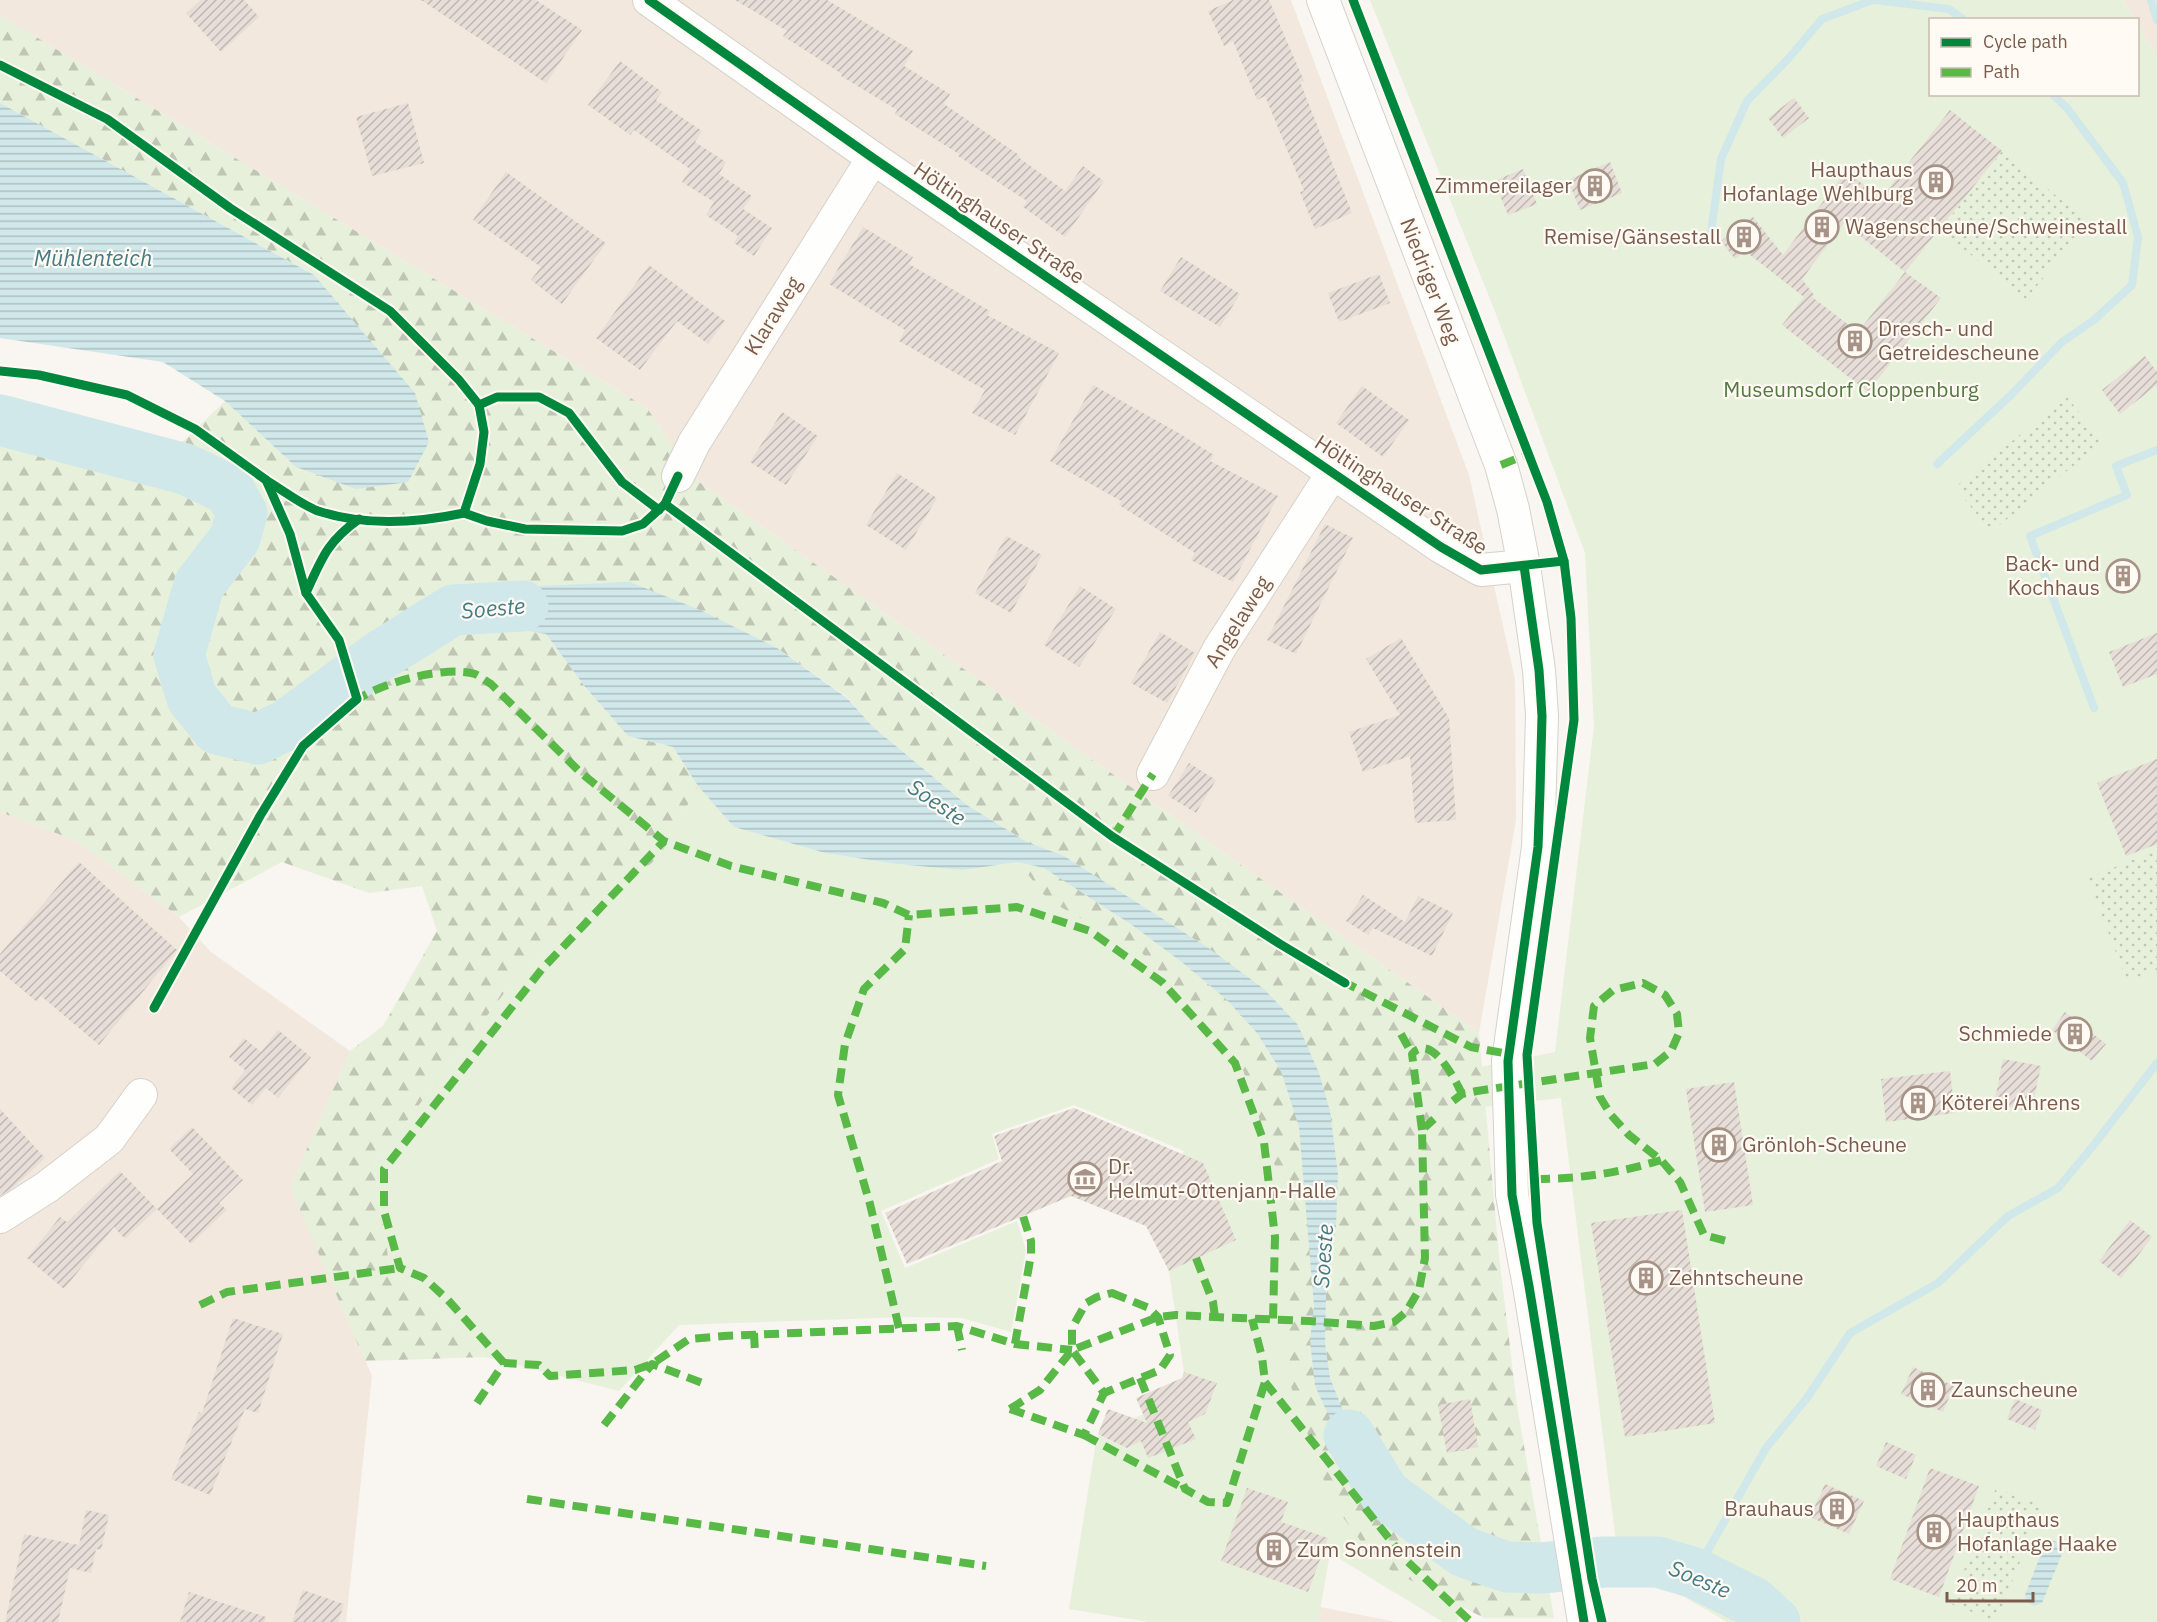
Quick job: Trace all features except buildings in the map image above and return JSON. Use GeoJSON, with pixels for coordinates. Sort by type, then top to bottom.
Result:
{"type":"FeatureCollection","features":[{"type":"Feature","properties":{"kind":"street","name":"Niedriger Weg"},"geometry":{"type":"LineString","coordinates":[[1323,0],[1501,465],[1513,509],[1524,566]]}},
{"type":"Feature","properties":{"kind":"street","name":"Höltinghauser Straße"},"geometry":{"type":"LineString","coordinates":[[655,1],[873,159],[1442,547],[1481,570],[1524,566]]}},
{"type":"Feature","properties":{"kind":"street","name":"Klaraweg"},"geometry":{"type":"LineString","coordinates":[[678,476],[701,433],[873,159]]}},
{"type":"Feature","properties":{"kind":"street","name":"Angelaweg"},"geometry":{"type":"LineString","coordinates":[[1153,774],[1219,649],[1332,474]]}},
{"type":"Feature","properties":{"kind":"street"},"geometry":{"type":"LineString","coordinates":[[1524,566],[1539,670],[1542,716],[1538,847],[1508,1061],[1512,1195],[1584,1622]]}},
{"type":"Feature","properties":{"kind":"street"},"geometry":{"type":"LineString","coordinates":[[0,1217],[47,1188],[109,1139],[141,1095]]}},
{"type":"Feature","properties":{"kind":"shaded area"},"geometry":{"type":"Polygon","coordinates":[[[0,0],[1291,0],[1469,475],[1515,679],[1516,820],[1479,1033],[695,479],[647,408],[0,15],[0,0]]]}},
{"type":"Feature","properties":{"kind":"shaded area"},"geometry":{"type":"Polygon","coordinates":[[[2123,0],[2157,0],[2157,57],[2139,26],[2139,18],[2134,18],[2123,0]]]}},
{"type":"Feature","properties":{"kind":"shaded area"},"geometry":{"type":"Polygon","coordinates":[[[0,812],[77,841],[179,917],[211,952],[350,1051],[291,1187],[372,1376],[346,1622],[0,1622],[0,812]]]}},
{"type":"Feature","properties":{"kind":"shaded area"},"geometry":{"type":"Polygon","coordinates":[[[1320,1607],[1396,1622],[1318,1622],[1320,1607]]]}},
{"type":"Feature","properties":{"kind":"green space","name":"Museumsdorf Cloppenburg"},"geometry":{"type":"Polygon","coordinates":[[[1370,0],[2123,0],[2134,18],[1929,18],[1929,96],[2139,96],[2139,26],[2157,57],[2157,1622],[1727,1622],[1618,1558],[1561,1098],[1483,1107],[1483,1566],[1457,1622],[1443,1622],[1330,1553],[1318,1622],[1149,1622],[1069,1609],[1096,1442],[1106,1416],[1124,1422],[1183,1398],[1192,1375],[1184,1372],[1169,1271],[1236,1240],[1182,1154],[1184,1151],[1074,1105],[992,1134],[999,1159],[881,1211],[905,1268],[1017,1221],[1026,1250],[1011,1332],[962,1318],[908,1317],[679,1325],[619,1391],[485,1357],[389,1263],[374,1164],[518,975],[660,856],[698,786],[735,827],[825,853],[896,864],[963,870],[1018,862],[1048,900],[1141,952],[1237,1052],[1248,1086],[1480,1067],[1555,1052],[1594,726],[1585,553],[1496,314],[1370,0]]]}},
{"type":"Feature","properties":{"kind":"green space"},"geometry":{"type":"Polygon","coordinates":[[[0,15],[647,408],[695,479],[1479,1033],[1499,1256],[1517,1406],[1554,1618],[1484,1618],[1377,1563],[1331,1501],[1289,1381],[1290,1211],[1237,1052],[1141,952],[1048,900],[1018,862],[1027,842],[967,805],[873,727],[847,697],[777,648],[458,620],[546,634],[586,688],[628,736],[673,747],[698,786],[660,856],[518,975],[374,1164],[389,1263],[485,1357],[365,1361],[290,1187],[350,1051],[383,1026],[437,931],[422,886],[369,893],[282,862],[179,917],[77,841],[0,812],[0,394],[173,451],[225,401],[296,467],[314,275],[0,103],[0,15]]]}},
{"type":"Feature","properties":{"kind":"green space"},"geometry":{"type":"Polygon","coordinates":[[[2002,151],[2089,223],[2026,299],[1940,230],[2002,151]]]}},
{"type":"Feature","properties":{"kind":"green space"},"geometry":{"type":"Polygon","coordinates":[[[2067,397],[2103,442],[1991,532],[1955,487],[2067,397]]]}},
{"type":"Feature","properties":{"kind":"green space"},"geometry":{"type":"Polygon","coordinates":[[[2157,850],[2157,970],[2127,982],[2088,878],[2157,850]]]}},
{"type":"Feature","properties":{"kind":"green space"},"geometry":{"type":"Polygon","coordinates":[[[1996,1488],[2042,1505],[1997,1621],[1951,1604],[1996,1488]]]}},
{"type":"Feature","properties":{"kind":"water","name":"Mühlenteich"},"geometry":{"type":"Polygon","coordinates":[[[0,103],[314,275],[415,393],[429,442],[408,482],[356,489],[296,467],[225,401],[163,362],[0,338],[0,103]]]}},
{"type":"Feature","properties":{"kind":"water"},"geometry":{"type":"Polygon","coordinates":[[[630,582],[700,610],[777,648],[847,698],[873,727],[967,805],[1027,842],[1064,856],[1210,949],[1264,989],[1298,1025],[1319,1073],[1330,1111],[1338,1174],[1336,1226],[1326,1293],[1325,1343],[1330,1378],[1348,1423],[1385,1494],[1364,1470],[1329,1416],[1315,1386],[1310,1340],[1314,1306],[1299,1127],[1281,1071],[1257,1033],[1227,1000],[1183,963],[1132,925],[1044,868],[1018,862],[963,870],[896,864],[825,853],[734,827],[698,786],[673,747],[628,736],[586,688],[546,634],[458,620],[453,610],[454,600],[513,587],[630,582]]]}},
{"type":"Feature","properties":{"kind":"water"},"geometry":{"type":"Polygon","coordinates":[[[2052,1540],[2061,1544],[2062,1554],[2042,1603],[2034,1606],[2026,1601],[2025,1595],[2044,1546],[2052,1540]]]}},
{"type":"Feature","properties":{"kind":"waterway"},"geometry":{"type":"LineString","coordinates":[[1711,232],[1721,159],[1747,101],[1788,59],[1822,19],[1873,0]]}},
{"type":"Feature","properties":{"kind":"waterway"},"geometry":{"type":"LineString","coordinates":[[1875,0],[1949,9],[1961,18]]}},
{"type":"Feature","properties":{"kind":"waterway"},"geometry":{"type":"LineString","coordinates":[[2151,0],[2157,20]]}},
{"type":"Feature","properties":{"kind":"waterway"},"geometry":{"type":"LineString","coordinates":[[1937,464],[2011,395],[2062,342],[2094,320],[2132,285],[2138,237],[2123,183],[2067,108],[2054,96]]}},
{"type":"Feature","properties":{"kind":"waterway","name":"Soeste"},"geometry":{"type":"LineString","coordinates":[[0,420],[185,469],[229,490],[242,513],[235,538],[199,585],[179,655],[192,698],[217,729],[258,739],[288,724],[381,655],[453,610],[523,606]]}},
{"type":"Feature","properties":{"kind":"waterway"},"geometry":{"type":"LineString","coordinates":[[2094,708],[2030,536],[2127,495],[2116,466],[2157,450]]}},
{"type":"Feature","properties":{"kind":"waterway"},"geometry":{"type":"LineString","coordinates":[[1695,1573],[1766,1448],[1807,1398],[1850,1333],[1938,1283],[2008,1216],[2058,1188],[2157,1063]]}},
{"type":"Feature","properties":{"kind":"waterway","name":"Soeste"},"geometry":{"type":"LineString","coordinates":[[1349,1435],[1385,1494],[1464,1552],[1507,1567],[1541,1568],[1604,1562],[1658,1562],[1695,1573],[1753,1602],[1775,1622]]}},
{"type":"Feature","properties":{"kind":"marked path"},"geometry":{"type":"LineString","coordinates":[[1501,465],[1528,454]]}},
{"type":"Feature","properties":{"kind":"marked path"},"geometry":{"type":"LineString","coordinates":[[354,702],[395,682],[447,672],[475,674],[491,684],[580,772],[664,841],[731,866],[883,903],[909,915],[1017,907],[1090,931],[1162,982],[1235,1063],[1264,1142],[1275,1237],[1273,1320]]}},
{"type":"Feature","properties":{"kind":"marked path"},"geometry":{"type":"LineString","coordinates":[[1113,837],[1153,774]]}},
{"type":"Feature","properties":{"kind":"marked path"},"geometry":{"type":"LineString","coordinates":[[504,1363],[448,1300],[424,1278],[400,1268],[384,1211],[384,1169],[542,969],[664,841]]}},
{"type":"Feature","properties":{"kind":"marked path"},"geometry":{"type":"LineString","coordinates":[[899,1328],[870,1204],[838,1095],[845,1044],[864,989],[905,949],[909,915]]}},
{"type":"Feature","properties":{"kind":"marked path"},"geometry":{"type":"LineString","coordinates":[[1342,981],[1471,1047],[1514,1055]]}},
{"type":"Feature","properties":{"kind":"marked path"},"geometry":{"type":"LineString","coordinates":[[1453,1101],[1462,1094],[1477,1091],[1655,1064],[1671,1051],[1679,1033],[1677,1014],[1665,995],[1643,983],[1613,990],[1594,1006],[1590,1038],[1600,1097],[1611,1115],[1629,1135],[1661,1160],[1680,1182],[1704,1235],[1730,1242]]}},
{"type":"Feature","properties":{"kind":"marked path"},"geometry":{"type":"LineString","coordinates":[[1401,1034],[1412,1054]]}},
{"type":"Feature","properties":{"kind":"marked path"},"geometry":{"type":"LineString","coordinates":[[1422,1130],[1412,1054],[1419,1049],[1427,1049],[1434,1053],[1442,1060],[1462,1094]]}},
{"type":"Feature","properties":{"kind":"marked path"},"geometry":{"type":"LineString","coordinates":[[1010,1409],[1040,1390],[1072,1350],[1158,1317],[1176,1315],[1374,1326],[1394,1322],[1406,1312],[1419,1290],[1425,1258],[1422,1130],[1434,1119]]}},
{"type":"Feature","properties":{"kind":"marked path"},"geometry":{"type":"LineString","coordinates":[[1535,1179],[1599,1174],[1661,1160]]}},
{"type":"Feature","properties":{"kind":"marked path"},"geometry":{"type":"LineString","coordinates":[[1015,1344],[1031,1255],[1031,1241],[1023,1216]]}},
{"type":"Feature","properties":{"kind":"marked path"},"geometry":{"type":"LineString","coordinates":[[1196,1258],[1213,1302],[1215,1317]]}},
{"type":"Feature","properties":{"kind":"marked path"},"geometry":{"type":"LineString","coordinates":[[200,1305],[227,1292],[400,1268]]}},
{"type":"Feature","properties":{"kind":"marked path"},"geometry":{"type":"LineString","coordinates":[[1112,1293],[1149,1308],[1158,1317],[1170,1355],[1160,1370],[1104,1393],[1072,1350],[1072,1328],[1086,1303],[1112,1293]]}},
{"type":"Feature","properties":{"kind":"marked path"},"geometry":{"type":"LineString","coordinates":[[1140,1378],[1185,1489],[1208,1502],[1227,1503],[1265,1382],[1262,1357],[1252,1319]]}},
{"type":"Feature","properties":{"kind":"marked path"},"geometry":{"type":"LineString","coordinates":[[957,1326],[962,1350]]}},
{"type":"Feature","properties":{"kind":"marked path"},"geometry":{"type":"LineString","coordinates":[[477,1403],[504,1363],[539,1365],[550,1376],[635,1370],[652,1364],[689,1339],[957,1326],[1015,1344],[1072,1350]]}},
{"type":"Feature","properties":{"kind":"marked path"},"geometry":{"type":"LineString","coordinates":[[754,1333],[755,1353]]}},
{"type":"Feature","properties":{"kind":"marked path"},"geometry":{"type":"LineString","coordinates":[[604,1425],[652,1364],[708,1385]]}},
{"type":"Feature","properties":{"kind":"marked path"},"geometry":{"type":"LineString","coordinates":[[1265,1382],[1407,1561],[1471,1622]]}},
{"type":"Feature","properties":{"kind":"marked path"},"geometry":{"type":"LineString","coordinates":[[1010,1409],[1084,1435],[1104,1393]]}},
{"type":"Feature","properties":{"kind":"marked path"},"geometry":{"type":"LineString","coordinates":[[1084,1435],[1185,1489]]}},
{"type":"Feature","properties":{"kind":"marked path"},"geometry":{"type":"LineString","coordinates":[[527,1499],[986,1566]]}},
{"type":"Feature","properties":{"kind":"cycle path"},"geometry":{"type":"LineString","coordinates":[[649,0],[873,158],[1441,547],[1481,570],[1564,561]]}},
{"type":"Feature","properties":{"kind":"cycle path"},"geometry":{"type":"LineString","coordinates":[[1353,0],[1547,502],[1564,561],[1571,618],[1574,720],[1527,1055],[1537,1223],[1592,1579],[1602,1622]]}},
{"type":"Feature","properties":{"kind":"cycle path"},"geometry":{"type":"LineString","coordinates":[[0,65],[107,119],[230,208],[390,311],[459,380],[479,405],[484,432],[480,464],[464,513],[409,521],[354,519],[318,511],[266,480]]}},
{"type":"Feature","properties":{"kind":"cycle path"},"geometry":{"type":"LineString","coordinates":[[0,371],[39,375],[127,395],[195,429],[266,480],[290,534],[306,593],[339,640],[357,699],[303,746],[260,816],[154,1008]]}},
{"type":"Feature","properties":{"kind":"cycle path"},"geometry":{"type":"LineString","coordinates":[[479,405],[497,397],[539,397],[569,413],[622,482],[659,510]]}},
{"type":"Feature","properties":{"kind":"cycle path"},"geometry":{"type":"LineString","coordinates":[[464,513],[487,521],[525,529],[622,531],[643,524],[665,504],[678,476]]}},
{"type":"Feature","properties":{"kind":"cycle path"},"geometry":{"type":"LineString","coordinates":[[665,504],[1113,837],[1345,983]]}},
{"type":"Feature","properties":{"kind":"cycle path"},"geometry":{"type":"LineString","coordinates":[[306,593],[332,543],[359,519]]}},
{"type":"Feature","properties":{"kind":"cycle path"},"geometry":{"type":"LineString","coordinates":[[1524,566],[1539,670],[1542,716],[1538,847],[1508,1061],[1512,1195],[1584,1622]]}},
{"type":"Feature","properties":{"kind":"place","name":"Haupthaus Hofanlage Wehlburg"},"geometry":{"type":"Point","coordinates":[1936,182]}},
{"type":"Feature","properties":{"kind":"place","name":"Zimmereilager"},"geometry":{"type":"Point","coordinates":[1595,186]}},
{"type":"Feature","properties":{"kind":"place","name":"Wagenscheune/Schweinestall"},"geometry":{"type":"Point","coordinates":[1822,227]}},
{"type":"Feature","properties":{"kind":"place","name":"Remise/Gänsestall"},"geometry":{"type":"Point","coordinates":[1744,237]}},
{"type":"Feature","properties":{"kind":"place","name":"Dresch- und Getreidescheune"},"geometry":{"type":"Point","coordinates":[1855,341]}},
{"type":"Feature","properties":{"kind":"place","name":"Back- und Kochhaus"},"geometry":{"type":"Point","coordinates":[2123,576]}},
{"type":"Feature","properties":{"kind":"place","name":"Schmiede"},"geometry":{"type":"Point","coordinates":[2075,1034]}},
{"type":"Feature","properties":{"kind":"place","name":"Köterei Ahrens"},"geometry":{"type":"Point","coordinates":[1918,1103]}},
{"type":"Feature","properties":{"kind":"place","name":"Grönloh-Scheune"},"geometry":{"type":"Point","coordinates":[1719,1145]}},
{"type":"Feature","properties":{"kind":"place","name":"Dr. Helmut-Ottenjann-Halle"},"geometry":{"type":"Point","coordinates":[1085,1179]}},
{"type":"Feature","properties":{"kind":"place","name":"Zehntscheune"},"geometry":{"type":"Point","coordinates":[1646,1278]}},
{"type":"Feature","properties":{"kind":"place","name":"Zaunscheune"},"geometry":{"type":"Point","coordinates":[1928,1390]}},
{"type":"Feature","properties":{"kind":"place","name":"Brauhaus"},"geometry":{"type":"Point","coordinates":[1837,1509]}},
{"type":"Feature","properties":{"kind":"place","name":"Haupthaus Hofanlage Haake"},"geometry":{"type":"Point","coordinates":[1934,1532]}},
{"type":"Feature","properties":{"kind":"place","name":"Zum Sonnenstein"},"geometry":{"type":"Point","coordinates":[1274,1550]}}]}
